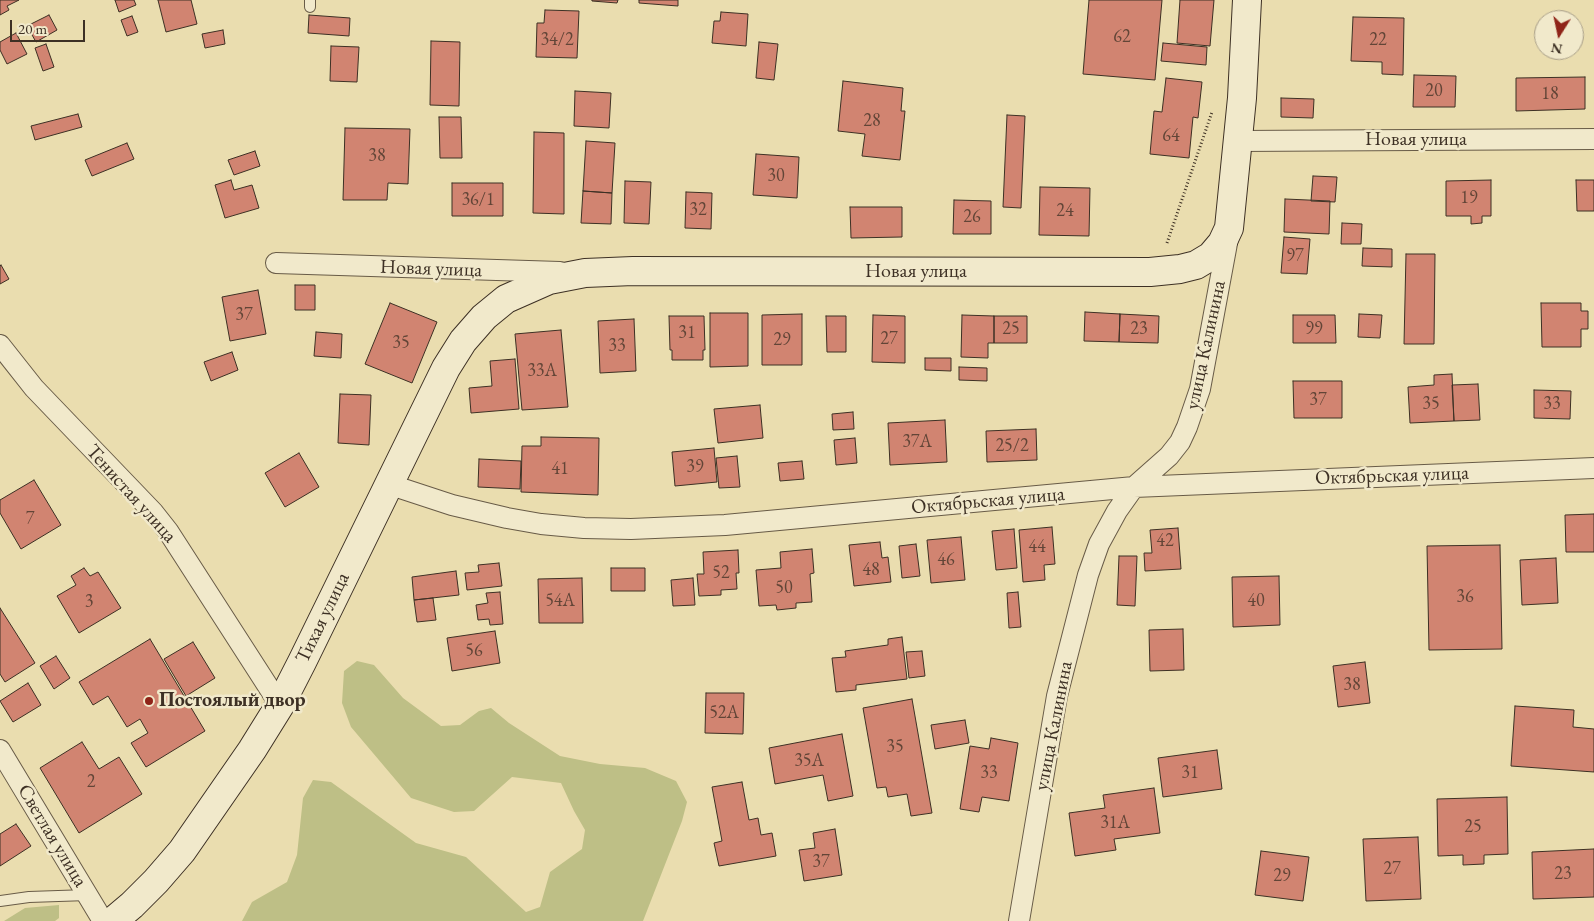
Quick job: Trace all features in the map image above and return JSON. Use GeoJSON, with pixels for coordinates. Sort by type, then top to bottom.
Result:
{"type":"FeatureCollection","features":[{"type":"Feature","properties":{"kind":"street","name":"улица Калинина"},"geometry":{"type":"LineString","coordinates":[[1019,921],[1057,696],[1088,575],[1108,525],[1134,487],[1169,456],[1180,442],[1200,389],[1229,228],[1238,141],[1247,0]]}},
{"type":"Feature","properties":{"kind":"street","name":"Новая улица"},"geometry":{"type":"LineString","coordinates":[[1238,141],[1594,139]]}},
{"type":"Feature","properties":{"kind":"street","name":"Новая улица"},"geometry":{"type":"LineString","coordinates":[[276,263],[496,272],[585,273],[633,271],[1163,272],[1196,265],[1211,256],[1222,243],[1229,228]]}},
{"type":"Feature","properties":{"kind":"street","name":"Новая улица"},"geometry":{"type":"LineString","coordinates":[[506,299],[549,280],[585,273]]}},
{"type":"Feature","properties":{"kind":"street","name":"Тихая улица"},"geometry":{"type":"LineString","coordinates":[[113,921],[156,882],[182,851],[252,750],[280,705],[446,368],[479,323],[506,299]]}},
{"type":"Feature","properties":{"kind":"street","name":"Тенистая улица"},"geometry":{"type":"LineString","coordinates":[[0,345],[34,388],[153,512],[168,531],[280,705]]}},
{"type":"Feature","properties":{"kind":"street","name":"Октябрьская улица"},"geometry":{"type":"LineString","coordinates":[[388,484],[452,505],[507,518],[541,524],[631,529],[725,525],[1134,487],[1594,468]]}},
{"type":"Feature","properties":{"kind":"street","name":"Светлая улица"},"geometry":{"type":"LineString","coordinates":[[0,750],[103,921]]}},
{"type":"Feature","properties":{"kind":"lane"},"geometry":{"type":"LineString","coordinates":[[0,901],[29,897],[88,894]]}},
{"type":"Feature","properties":{"kind":"path"},"geometry":{"type":"LineString","coordinates":[[1163,250],[1167,244],[1214,108]]}},
{"type":"Feature","properties":{"kind":"green space"},"geometry":{"type":"Polygon","coordinates":[[[357,661],[374,665],[403,698],[441,726],[460,725],[479,711],[491,708],[509,723],[560,756],[600,764],[645,768],[676,781],[687,802],[682,821],[643,921],[242,921],[252,902],[287,882],[297,855],[303,798],[313,780],[331,782],[416,843],[466,857],[526,912],[540,907],[550,872],[582,849],[585,830],[561,783],[512,777],[474,811],[454,812],[411,798],[351,727],[342,703],[344,671],[357,661]]]}},
{"type":"Feature","properties":{"kind":"green space"},"geometry":{"type":"Polygon","coordinates":[[[59,905],[59,918],[55,921],[4,921],[25,908],[59,905]]]}},
{"type":"Feature","properties":{"kind":"building"},"geometry":{"type":"Polygon","coordinates":[[[0,0],[19,0],[7,6],[9,10],[0,15],[0,0]]]}},
{"type":"Feature","properties":{"kind":"building"},"geometry":{"type":"Polygon","coordinates":[[[115,0],[134,0],[136,5],[119,12],[115,0]]]}},
{"type":"Feature","properties":{"kind":"building"},"geometry":{"type":"Polygon","coordinates":[[[158,0],[191,0],[197,24],[166,32],[158,0]]]}},
{"type":"Feature","properties":{"kind":"building"},"geometry":{"type":"Polygon","coordinates":[[[592,0],[618,0],[617,3],[592,0]]]}},
{"type":"Feature","properties":{"kind":"building"},"geometry":{"type":"Polygon","coordinates":[[[639,0],[678,0],[678,6],[639,3],[639,0]]]}},
{"type":"Feature","properties":{"kind":"building"},"geometry":{"type":"Polygon","coordinates":[[[1089,0],[1162,0],[1155,80],[1083,74],[1089,0]]]}},
{"type":"Feature","properties":{"kind":"building"},"geometry":{"type":"Polygon","coordinates":[[[1180,0],[1214,0],[1210,46],[1177,43],[1180,0]]]}},
{"type":"Feature","properties":{"kind":"building"},"geometry":{"type":"Polygon","coordinates":[[[545,10],[579,11],[577,58],[536,57],[537,23],[544,23],[545,10]]]}},
{"type":"Feature","properties":{"kind":"building"},"geometry":{"type":"Polygon","coordinates":[[[721,12],[748,14],[746,46],[712,43],[714,21],[720,21],[721,12]]]}},
{"type":"Feature","properties":{"kind":"building"},"geometry":{"type":"Polygon","coordinates":[[[49,15],[57,30],[36,42],[27,26],[49,15]]]}},
{"type":"Feature","properties":{"kind":"building"},"geometry":{"type":"Polygon","coordinates":[[[309,15],[350,18],[349,36],[308,33],[309,15]]]}},
{"type":"Feature","properties":{"kind":"building"},"geometry":{"type":"Polygon","coordinates":[[[132,16],[138,32],[127,36],[121,20],[132,16]]]}},
{"type":"Feature","properties":{"kind":"building"},"geometry":{"type":"Polygon","coordinates":[[[1353,17],[1404,18],[1403,75],[1382,74],[1382,62],[1351,61],[1353,17]]]}},
{"type":"Feature","properties":{"kind":"building"},"geometry":{"type":"Polygon","coordinates":[[[223,30],[225,44],[205,48],[202,34],[223,30]]]}},
{"type":"Feature","properties":{"kind":"building"},"geometry":{"type":"Polygon","coordinates":[[[16,33],[27,54],[7,64],[0,50],[0,42],[16,33]]]}},
{"type":"Feature","properties":{"kind":"building"},"geometry":{"type":"Polygon","coordinates":[[[431,41],[460,42],[459,106],[430,105],[431,41]]]}},
{"type":"Feature","properties":{"kind":"building"},"geometry":{"type":"Polygon","coordinates":[[[759,42],[778,44],[774,80],[756,78],[759,42]]]}},
{"type":"Feature","properties":{"kind":"building"},"geometry":{"type":"Polygon","coordinates":[[[1163,43],[1207,47],[1206,65],[1161,61],[1163,43]]]}},
{"type":"Feature","properties":{"kind":"building"},"geometry":{"type":"Polygon","coordinates":[[[46,44],[54,67],[43,71],[35,48],[46,44]]]}},
{"type":"Feature","properties":{"kind":"building"},"geometry":{"type":"Polygon","coordinates":[[[331,46],[359,47],[357,82],[330,81],[331,46]]]}},
{"type":"Feature","properties":{"kind":"building"},"geometry":{"type":"Polygon","coordinates":[[[1414,75],[1456,76],[1455,107],[1413,107],[1414,75]]]}},
{"type":"Feature","properties":{"kind":"building"},"geometry":{"type":"Polygon","coordinates":[[[1585,77],[1585,109],[1516,111],[1516,78],[1585,77]]]}},
{"type":"Feature","properties":{"kind":"building"},"geometry":{"type":"Polygon","coordinates":[[[1166,78],[1202,82],[1198,118],[1193,117],[1189,158],[1150,154],[1154,111],[1162,112],[1166,78]]]}},
{"type":"Feature","properties":{"kind":"building"},"geometry":{"type":"Polygon","coordinates":[[[843,81],[903,88],[901,111],[905,111],[900,160],[862,156],[865,134],[838,131],[843,81]]]}},
{"type":"Feature","properties":{"kind":"building"},"geometry":{"type":"Polygon","coordinates":[[[575,91],[611,93],[609,128],[574,126],[575,91]]]}},
{"type":"Feature","properties":{"kind":"building"},"geometry":{"type":"Polygon","coordinates":[[[1281,98],[1314,99],[1313,118],[1281,117],[1281,98]]]}},
{"type":"Feature","properties":{"kind":"building"},"geometry":{"type":"Polygon","coordinates":[[[78,114],[82,127],[35,140],[31,126],[78,114]]]}},
{"type":"Feature","properties":{"kind":"building"},"geometry":{"type":"Polygon","coordinates":[[[1007,115],[1025,116],[1021,208],[1003,207],[1007,115]]]}},
{"type":"Feature","properties":{"kind":"building"},"geometry":{"type":"Polygon","coordinates":[[[439,117],[461,117],[462,158],[440,158],[439,117]]]}},
{"type":"Feature","properties":{"kind":"building"},"geometry":{"type":"Polygon","coordinates":[[[345,128],[410,129],[408,184],[388,183],[387,200],[343,200],[345,128]]]}},
{"type":"Feature","properties":{"kind":"building"},"geometry":{"type":"Polygon","coordinates":[[[534,132],[564,133],[564,214],[533,213],[534,132]]]}},
{"type":"Feature","properties":{"kind":"building"},"geometry":{"type":"Polygon","coordinates":[[[586,141],[615,143],[612,193],[583,191],[586,141]]]}},
{"type":"Feature","properties":{"kind":"building"},"geometry":{"type":"Polygon","coordinates":[[[127,143],[134,159],[92,176],[85,160],[127,143]]]}},
{"type":"Feature","properties":{"kind":"building"},"geometry":{"type":"Polygon","coordinates":[[[255,151],[260,166],[234,175],[228,160],[255,151]]]}},
{"type":"Feature","properties":{"kind":"building"},"geometry":{"type":"Polygon","coordinates":[[[756,154],[799,157],[797,198],[753,195],[756,154]]]}},
{"type":"Feature","properties":{"kind":"building"},"geometry":{"type":"Polygon","coordinates":[[[1313,176],[1337,177],[1335,202],[1311,201],[1313,176]]]}},
{"type":"Feature","properties":{"kind":"building"},"geometry":{"type":"Polygon","coordinates":[[[231,180],[234,190],[252,185],[259,208],[225,218],[215,185],[231,180]]]}},
{"type":"Feature","properties":{"kind":"building"},"geometry":{"type":"Polygon","coordinates":[[[1491,180],[1491,216],[1482,216],[1482,223],[1471,224],[1471,216],[1446,216],[1446,181],[1491,180]]]}},
{"type":"Feature","properties":{"kind":"building"},"geometry":{"type":"Polygon","coordinates":[[[1576,180],[1594,180],[1594,211],[1577,211],[1576,180]]]}},
{"type":"Feature","properties":{"kind":"building"},"geometry":{"type":"Polygon","coordinates":[[[625,181],[651,182],[649,224],[624,223],[625,181]]]}},
{"type":"Feature","properties":{"kind":"building"},"geometry":{"type":"Polygon","coordinates":[[[452,183],[503,183],[503,216],[452,216],[452,183]]]}},
{"type":"Feature","properties":{"kind":"building"},"geometry":{"type":"Polygon","coordinates":[[[1040,187],[1090,188],[1089,236],[1039,235],[1040,187]]]}},
{"type":"Feature","properties":{"kind":"building"},"geometry":{"type":"Polygon","coordinates":[[[583,191],[612,193],[611,224],[581,223],[583,191]]]}},
{"type":"Feature","properties":{"kind":"building"},"geometry":{"type":"Polygon","coordinates":[[[686,192],[712,193],[711,229],[685,228],[686,192]]]}},
{"type":"Feature","properties":{"kind":"building"},"geometry":{"type":"Polygon","coordinates":[[[1285,199],[1330,201],[1329,234],[1284,232],[1285,199]]]}},
{"type":"Feature","properties":{"kind":"building"},"geometry":{"type":"Polygon","coordinates":[[[954,200],[991,201],[991,234],[953,234],[954,200]]]}},
{"type":"Feature","properties":{"kind":"building"},"geometry":{"type":"Polygon","coordinates":[[[850,207],[902,207],[902,237],[851,238],[850,207]]]}},
{"type":"Feature","properties":{"kind":"building"},"geometry":{"type":"Polygon","coordinates":[[[1342,223],[1362,224],[1361,244],[1341,244],[1342,223]]]}},
{"type":"Feature","properties":{"kind":"building"},"geometry":{"type":"Polygon","coordinates":[[[1284,237],[1310,239],[1307,274],[1281,273],[1284,237]]]}},
{"type":"Feature","properties":{"kind":"building"},"geometry":{"type":"Polygon","coordinates":[[[1363,248],[1392,249],[1392,267],[1362,266],[1363,248]]]}},
{"type":"Feature","properties":{"kind":"building"},"geometry":{"type":"Polygon","coordinates":[[[1406,254],[1435,254],[1434,344],[1404,344],[1406,254]]]}},
{"type":"Feature","properties":{"kind":"building"},"geometry":{"type":"Polygon","coordinates":[[[0,266],[9,279],[0,284],[0,266]]]}},
{"type":"Feature","properties":{"kind":"building"},"geometry":{"type":"Polygon","coordinates":[[[295,285],[315,285],[315,310],[295,310],[295,285]]]}},
{"type":"Feature","properties":{"kind":"building"},"geometry":{"type":"Polygon","coordinates":[[[258,290],[266,334],[230,341],[222,297],[258,290]]]}},
{"type":"Feature","properties":{"kind":"building"},"geometry":{"type":"Polygon","coordinates":[[[390,303],[437,322],[412,383],[365,364],[390,303]]]}},
{"type":"Feature","properties":{"kind":"building"},"geometry":{"type":"Polygon","coordinates":[[[1541,303],[1581,303],[1581,311],[1588,311],[1588,329],[1581,329],[1581,347],[1542,347],[1541,303]]]}},
{"type":"Feature","properties":{"kind":"building"},"geometry":{"type":"Polygon","coordinates":[[[1085,312],[1120,314],[1119,342],[1084,341],[1085,312]]]}},
{"type":"Feature","properties":{"kind":"building"},"geometry":{"type":"Polygon","coordinates":[[[710,313],[748,313],[748,366],[710,367],[710,313]]]}},
{"type":"Feature","properties":{"kind":"building"},"geometry":{"type":"Polygon","coordinates":[[[802,314],[802,365],[762,365],[762,315],[802,314]]]}},
{"type":"Feature","properties":{"kind":"building"},"geometry":{"type":"Polygon","coordinates":[[[1120,314],[1159,316],[1158,343],[1119,342],[1120,314]]]}},
{"type":"Feature","properties":{"kind":"building"},"geometry":{"type":"Polygon","coordinates":[[[1359,314],[1382,315],[1380,338],[1358,337],[1359,314]]]}},
{"type":"Feature","properties":{"kind":"building"},"geometry":{"type":"Polygon","coordinates":[[[873,315],[905,316],[905,363],[872,362],[873,315]]]}},
{"type":"Feature","properties":{"kind":"building"},"geometry":{"type":"Polygon","coordinates":[[[962,315],[994,316],[994,343],[988,343],[988,358],[961,357],[962,315]]]}},
{"type":"Feature","properties":{"kind":"building"},"geometry":{"type":"Polygon","coordinates":[[[1293,315],[1335,315],[1336,343],[1293,343],[1293,315]]]}},
{"type":"Feature","properties":{"kind":"building"},"geometry":{"type":"Polygon","coordinates":[[[669,316],[704,316],[705,350],[703,350],[703,360],[672,360],[669,316]]]}},
{"type":"Feature","properties":{"kind":"building"},"geometry":{"type":"Polygon","coordinates":[[[826,316],[846,316],[846,352],[827,352],[826,316]]]}},
{"type":"Feature","properties":{"kind":"building"},"geometry":{"type":"Polygon","coordinates":[[[994,316],[1027,316],[1027,343],[994,343],[994,316]]]}},
{"type":"Feature","properties":{"kind":"building"},"geometry":{"type":"Polygon","coordinates":[[[634,319],[636,371],[600,373],[598,321],[634,319]]]}},
{"type":"Feature","properties":{"kind":"building"},"geometry":{"type":"Polygon","coordinates":[[[561,330],[568,407],[522,410],[515,334],[561,330]]]}},
{"type":"Feature","properties":{"kind":"building"},"geometry":{"type":"Polygon","coordinates":[[[316,332],[342,334],[341,358],[314,356],[316,332]]]}},
{"type":"Feature","properties":{"kind":"building"},"geometry":{"type":"Polygon","coordinates":[[[232,352],[238,370],[211,381],[204,362],[232,352]]]}},
{"type":"Feature","properties":{"kind":"building"},"geometry":{"type":"Polygon","coordinates":[[[925,358],[951,358],[951,371],[925,370],[925,358]]]}},
{"type":"Feature","properties":{"kind":"building"},"geometry":{"type":"Polygon","coordinates":[[[515,359],[519,409],[471,413],[469,388],[492,386],[490,361],[515,359]]]}},
{"type":"Feature","properties":{"kind":"building"},"geometry":{"type":"Polygon","coordinates":[[[959,367],[987,368],[987,381],[959,380],[959,367]]]}},
{"type":"Feature","properties":{"kind":"building"},"geometry":{"type":"Polygon","coordinates":[[[1452,374],[1454,421],[1410,423],[1408,387],[1434,385],[1434,375],[1452,374]]]}},
{"type":"Feature","properties":{"kind":"building"},"geometry":{"type":"Polygon","coordinates":[[[1293,381],[1342,381],[1342,418],[1294,418],[1293,381]]]}},
{"type":"Feature","properties":{"kind":"building"},"geometry":{"type":"Polygon","coordinates":[[[1478,384],[1480,420],[1454,421],[1452,385],[1478,384]]]}},
{"type":"Feature","properties":{"kind":"building"},"geometry":{"type":"Polygon","coordinates":[[[1534,390],[1571,391],[1570,419],[1534,418],[1534,390]]]}},
{"type":"Feature","properties":{"kind":"building"},"geometry":{"type":"Polygon","coordinates":[[[340,394],[371,395],[369,445],[338,443],[340,394]]]}},
{"type":"Feature","properties":{"kind":"building"},"geometry":{"type":"Polygon","coordinates":[[[760,405],[763,438],[718,443],[714,409],[760,405]]]}},
{"type":"Feature","properties":{"kind":"building"},"geometry":{"type":"Polygon","coordinates":[[[853,412],[854,429],[833,430],[832,414],[853,412]]]}},
{"type":"Feature","properties":{"kind":"building"},"geometry":{"type":"Polygon","coordinates":[[[945,420],[947,462],[890,465],[888,423],[945,420]]]}},
{"type":"Feature","properties":{"kind":"building"},"geometry":{"type":"Polygon","coordinates":[[[1036,429],[1037,460],[987,462],[986,431],[1036,429]]]}},
{"type":"Feature","properties":{"kind":"building"},"geometry":{"type":"Polygon","coordinates":[[[541,437],[599,438],[598,495],[521,492],[522,446],[541,446],[541,437]]]}},
{"type":"Feature","properties":{"kind":"building"},"geometry":{"type":"Polygon","coordinates":[[[855,438],[857,463],[836,465],[834,440],[855,438]]]}},
{"type":"Feature","properties":{"kind":"building"},"geometry":{"type":"Polygon","coordinates":[[[714,448],[717,482],[675,486],[672,452],[714,448]]]}},
{"type":"Feature","properties":{"kind":"building"},"geometry":{"type":"Polygon","coordinates":[[[299,453],[319,487],[285,507],[265,473],[299,453]]]}},
{"type":"Feature","properties":{"kind":"building"},"geometry":{"type":"Polygon","coordinates":[[[737,456],[740,487],[719,488],[716,458],[737,456]]]}},
{"type":"Feature","properties":{"kind":"building"},"geometry":{"type":"Polygon","coordinates":[[[479,459],[521,461],[520,489],[478,487],[479,459]]]}},
{"type":"Feature","properties":{"kind":"building"},"geometry":{"type":"Polygon","coordinates":[[[802,461],[804,479],[780,481],[778,463],[802,461]]]}},
{"type":"Feature","properties":{"kind":"building"},"geometry":{"type":"Polygon","coordinates":[[[34,480],[61,525],[21,549],[0,513],[0,500],[34,480]]]}},
{"type":"Feature","properties":{"kind":"building"},"geometry":{"type":"Polygon","coordinates":[[[1594,514],[1594,552],[1566,552],[1565,515],[1594,514]]]}},
{"type":"Feature","properties":{"kind":"building"},"geometry":{"type":"Polygon","coordinates":[[[1052,527],[1055,564],[1044,565],[1045,580],[1023,582],[1019,530],[1052,527]]]}},
{"type":"Feature","properties":{"kind":"building"},"geometry":{"type":"Polygon","coordinates":[[[1178,528],[1181,569],[1145,571],[1144,553],[1152,553],[1150,530],[1178,528]]]}},
{"type":"Feature","properties":{"kind":"building"},"geometry":{"type":"Polygon","coordinates":[[[1014,529],[1017,568],[996,570],[992,531],[1014,529]]]}},
{"type":"Feature","properties":{"kind":"building"},"geometry":{"type":"Polygon","coordinates":[[[961,537],[965,580],[931,583],[927,540],[961,537]]]}},
{"type":"Feature","properties":{"kind":"building"},"geometry":{"type":"Polygon","coordinates":[[[880,542],[882,558],[888,557],[891,582],[854,586],[849,545],[880,542]]]}},
{"type":"Feature","properties":{"kind":"building"},"geometry":{"type":"Polygon","coordinates":[[[916,544],[920,576],[902,578],[899,546],[916,544]]]}},
{"type":"Feature","properties":{"kind":"building"},"geometry":{"type":"Polygon","coordinates":[[[1500,545],[1502,649],[1429,650],[1427,546],[1500,545]]]}},
{"type":"Feature","properties":{"kind":"building"},"geometry":{"type":"Polygon","coordinates":[[[812,549],[814,573],[810,574],[812,602],[796,603],[796,608],[777,610],[776,605],[759,606],[756,570],[781,568],[780,552],[812,549]]]}},
{"type":"Feature","properties":{"kind":"building"},"geometry":{"type":"Polygon","coordinates":[[[738,550],[739,573],[736,573],[737,589],[721,590],[721,595],[699,596],[697,574],[704,574],[703,552],[738,550]]]}},
{"type":"Feature","properties":{"kind":"building"},"geometry":{"type":"Polygon","coordinates":[[[1119,556],[1137,556],[1135,606],[1117,605],[1119,556]]]}},
{"type":"Feature","properties":{"kind":"building"},"geometry":{"type":"Polygon","coordinates":[[[1556,558],[1558,603],[1522,605],[1520,560],[1556,558]]]}},
{"type":"Feature","properties":{"kind":"building"},"geometry":{"type":"Polygon","coordinates":[[[499,563],[502,586],[467,590],[465,573],[479,572],[478,565],[499,563]]]}},
{"type":"Feature","properties":{"kind":"building"},"geometry":{"type":"Polygon","coordinates":[[[84,568],[90,576],[98,572],[121,608],[79,633],[57,596],[76,585],[71,576],[84,568]]]}},
{"type":"Feature","properties":{"kind":"building"},"geometry":{"type":"Polygon","coordinates":[[[611,568],[645,568],[645,591],[611,591],[611,568]]]}},
{"type":"Feature","properties":{"kind":"building"},"geometry":{"type":"Polygon","coordinates":[[[456,571],[459,595],[414,600],[412,577],[456,571]]]}},
{"type":"Feature","properties":{"kind":"building"},"geometry":{"type":"Polygon","coordinates":[[[1279,576],[1280,625],[1233,627],[1232,577],[1279,576]]]}},
{"type":"Feature","properties":{"kind":"building"},"geometry":{"type":"Polygon","coordinates":[[[582,578],[583,623],[539,623],[538,579],[582,578]]]}},
{"type":"Feature","properties":{"kind":"building"},"geometry":{"type":"Polygon","coordinates":[[[693,578],[695,605],[673,606],[671,580],[693,578]]]}},
{"type":"Feature","properties":{"kind":"building"},"geometry":{"type":"Polygon","coordinates":[[[500,592],[503,624],[490,625],[489,619],[478,620],[476,605],[488,603],[486,593],[500,592]]]}},
{"type":"Feature","properties":{"kind":"building"},"geometry":{"type":"Polygon","coordinates":[[[1018,592],[1021,627],[1009,628],[1007,593],[1018,592]]]}},
{"type":"Feature","properties":{"kind":"building"},"geometry":{"type":"Polygon","coordinates":[[[433,598],[436,620],[417,622],[414,600],[433,598]]]}},
{"type":"Feature","properties":{"kind":"building"},"geometry":{"type":"Polygon","coordinates":[[[0,608],[35,663],[5,682],[0,674],[0,608]]]}},
{"type":"Feature","properties":{"kind":"building"},"geometry":{"type":"Polygon","coordinates":[[[1183,629],[1184,670],[1150,671],[1149,630],[1183,629]]]}},
{"type":"Feature","properties":{"kind":"building"},"geometry":{"type":"Polygon","coordinates":[[[495,631],[500,663],[452,671],[447,638],[495,631]]]}},
{"type":"Feature","properties":{"kind":"building"},"geometry":{"type":"Polygon","coordinates":[[[902,637],[907,679],[856,685],[856,690],[836,692],[832,658],[846,657],[845,651],[888,645],[888,639],[902,637]]]}},
{"type":"Feature","properties":{"kind":"building","name":"Постоялый двор"},"geometry":{"type":"Polygon","coordinates":[[[150,639],[205,731],[146,767],[131,743],[148,733],[140,719],[127,727],[108,696],[93,705],[79,682],[150,639]]]}},
{"type":"Feature","properties":{"kind":"building"},"geometry":{"type":"Polygon","coordinates":[[[193,642],[215,678],[186,696],[164,659],[193,642]]]}},
{"type":"Feature","properties":{"kind":"building"},"geometry":{"type":"Polygon","coordinates":[[[922,651],[925,676],[909,678],[906,652],[922,651]]]}},
{"type":"Feature","properties":{"kind":"building"},"geometry":{"type":"Polygon","coordinates":[[[56,656],[70,678],[54,689],[40,666],[56,656]]]}},
{"type":"Feature","properties":{"kind":"building"},"geometry":{"type":"Polygon","coordinates":[[[1365,662],[1370,703],[1338,707],[1333,666],[1365,662]]]}},
{"type":"Feature","properties":{"kind":"building"},"geometry":{"type":"Polygon","coordinates":[[[28,683],[41,705],[13,722],[0,701],[28,683]]]}},
{"type":"Feature","properties":{"kind":"building"},"geometry":{"type":"Polygon","coordinates":[[[706,693],[744,693],[743,734],[705,733],[706,693]]]}},
{"type":"Feature","properties":{"kind":"building"},"geometry":{"type":"Polygon","coordinates":[[[912,699],[932,813],[911,816],[907,794],[888,797],[886,787],[877,788],[863,708],[912,699]]]}},
{"type":"Feature","properties":{"kind":"building"},"geometry":{"type":"Polygon","coordinates":[[[1515,706],[1574,710],[1573,727],[1594,729],[1594,772],[1511,766],[1515,706]]]}},
{"type":"Feature","properties":{"kind":"building"},"geometry":{"type":"Polygon","coordinates":[[[965,720],[969,743],[935,749],[931,725],[965,720]]]}},
{"type":"Feature","properties":{"kind":"building"},"geometry":{"type":"Polygon","coordinates":[[[842,734],[853,796],[828,801],[823,775],[775,784],[769,748],[842,734]]]}},
{"type":"Feature","properties":{"kind":"building"},"geometry":{"type":"Polygon","coordinates":[[[991,738],[1018,743],[1009,801],[982,797],[979,812],[960,809],[970,746],[989,749],[991,738]]]}},
{"type":"Feature","properties":{"kind":"building"},"geometry":{"type":"Polygon","coordinates":[[[82,742],[99,769],[119,757],[142,794],[79,833],[40,768],[82,742]]]}},
{"type":"Feature","properties":{"kind":"building"},"geometry":{"type":"Polygon","coordinates":[[[1217,750],[1222,789],[1163,797],[1158,758],[1217,750]]]}},
{"type":"Feature","properties":{"kind":"building"},"geometry":{"type":"Polygon","coordinates":[[[742,782],[749,820],[758,818],[761,835],[772,833],[776,856],[719,866],[714,843],[722,841],[712,787],[742,782]]]}},
{"type":"Feature","properties":{"kind":"building"},"geometry":{"type":"Polygon","coordinates":[[[1154,788],[1160,833],[1114,839],[1116,850],[1075,856],[1069,813],[1105,808],[1103,795],[1154,788]]]}},
{"type":"Feature","properties":{"kind":"building"},"geometry":{"type":"Polygon","coordinates":[[[1507,797],[1508,854],[1484,855],[1484,864],[1463,865],[1463,855],[1438,856],[1437,799],[1507,797]]]}},
{"type":"Feature","properties":{"kind":"building"},"geometry":{"type":"Polygon","coordinates":[[[16,824],[31,846],[0,866],[0,834],[16,824]]]}},
{"type":"Feature","properties":{"kind":"building"},"geometry":{"type":"Polygon","coordinates":[[[835,829],[842,875],[804,881],[799,850],[815,848],[813,833],[835,829]]]}},
{"type":"Feature","properties":{"kind":"building"},"geometry":{"type":"Polygon","coordinates":[[[1418,837],[1421,899],[1366,901],[1363,839],[1418,837]]]}},
{"type":"Feature","properties":{"kind":"building"},"geometry":{"type":"Polygon","coordinates":[[[1594,849],[1594,897],[1533,899],[1532,852],[1594,849]]]}},
{"type":"Feature","properties":{"kind":"building"},"geometry":{"type":"Polygon","coordinates":[[[1261,851],[1309,857],[1303,901],[1255,895],[1261,851]]]}},
{"type":"Feature","properties":{"kind":"place","name":"Постоялый двор"},"geometry":{"type":"Point","coordinates":[149,701]}}]}
